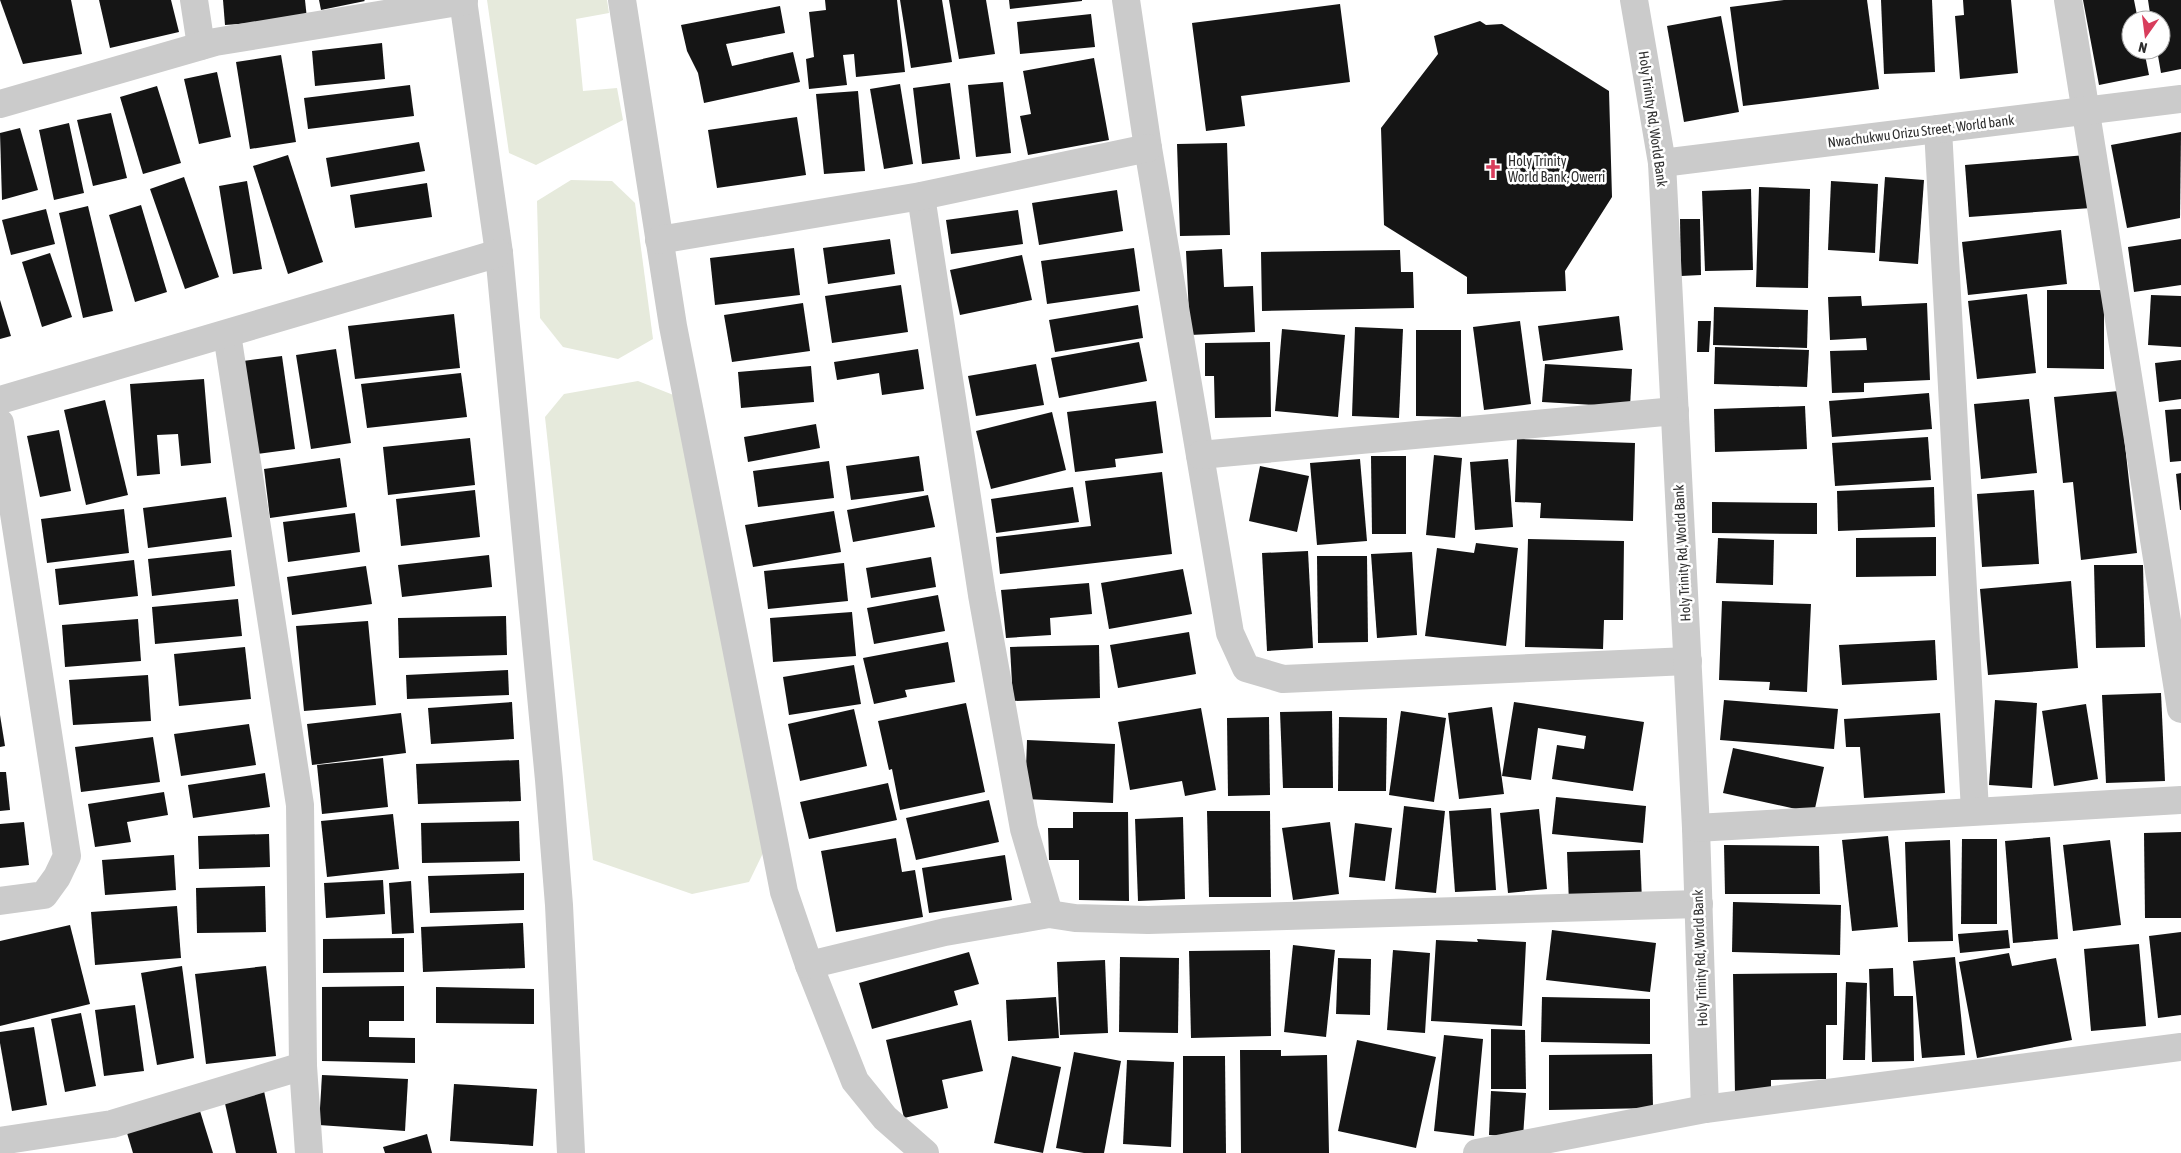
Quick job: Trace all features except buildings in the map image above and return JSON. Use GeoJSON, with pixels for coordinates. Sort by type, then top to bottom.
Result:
{"type":"FeatureCollection","features":[{"type":"Feature","properties":{"kind":"street"},"geometry":{"type":"LineString","coordinates":[[194,0],[201,46]]}},
{"type":"Feature","properties":{"kind":"street"},"geometry":{"type":"LineString","coordinates":[[1126,0],[1148,148],[1230,633],[1246,668],[1283,679],[1688,661]]}},
{"type":"Feature","properties":{"kind":"street","name":"Holy Trinity Rd, World Bank"},"geometry":{"type":"LineString","coordinates":[[1634,0],[1662,163],[1696,828],[1705,1108]]}},
{"type":"Feature","properties":{"kind":"street"},"geometry":{"type":"LineString","coordinates":[[2068,0],[2181,709]]}},
{"type":"Feature","properties":{"kind":"street"},"geometry":{"type":"LineString","coordinates":[[0,104],[215,42],[464,1],[500,253],[549,780],[559,905],[571,1153]]}},
{"type":"Feature","properties":{"kind":"street"},"geometry":{"type":"LineString","coordinates":[[627,1],[659,240],[673,326],[784,892],[809,965],[855,1081],[885,1118],[925,1153]]}},
{"type":"Feature","properties":{"kind":"street","name":"Nwachukwu Orizu Street, World bank"},"geometry":{"type":"LineString","coordinates":[[1662,163],[2181,99]]}},
{"type":"Feature","properties":{"kind":"street"},"geometry":{"type":"LineString","coordinates":[[1938,129],[1975,811]]}},
{"type":"Feature","properties":{"kind":"street"},"geometry":{"type":"LineString","coordinates":[[659,240],[921,196],[1148,148]]}},
{"type":"Feature","properties":{"kind":"street"},"geometry":{"type":"LineString","coordinates":[[921,196],[982,595],[1024,829],[1050,914]]}},
{"type":"Feature","properties":{"kind":"street"},"geometry":{"type":"LineString","coordinates":[[0,400],[500,253]]}},
{"type":"Feature","properties":{"kind":"street"},"geometry":{"type":"LineString","coordinates":[[227,334],[300,805],[303,1066],[309,1153]]}},
{"type":"Feature","properties":{"kind":"street"},"geometry":{"type":"LineString","coordinates":[[1200,455],[1675,411]]}},
{"type":"Feature","properties":{"kind":"street"},"geometry":{"type":"LineString","coordinates":[[0,423],[67,856],[57,877],[44,895],[0,901]]}},
{"type":"Feature","properties":{"kind":"street"},"geometry":{"type":"LineString","coordinates":[[1696,828],[2181,800]]}},
{"type":"Feature","properties":{"kind":"street"},"geometry":{"type":"LineString","coordinates":[[809,965],[945,932],[1050,914],[1075,918],[1148,920],[1699,904]]}},
{"type":"Feature","properties":{"kind":"street"},"geometry":{"type":"LineString","coordinates":[[1477,1153],[1705,1108],[2181,1047]]}},
{"type":"Feature","properties":{"kind":"street"},"geometry":{"type":"LineString","coordinates":[[0,1141],[112,1124],[303,1066]]}},
{"type":"Feature","properties":{"kind":"shaded area"},"geometry":{"type":"Polygon","coordinates":[[[487,0],[607,0],[609,13],[576,19],[583,91],[617,88],[623,120],[536,165],[509,153],[487,0]]]}},
{"type":"Feature","properties":{"kind":"shaded area"},"geometry":{"type":"Polygon","coordinates":[[[571,180],[612,181],[635,203],[653,339],[618,359],[563,347],[540,318],[537,201],[571,180]]]}},
{"type":"Feature","properties":{"kind":"shaded area"},"geometry":{"type":"Polygon","coordinates":[[[638,381],[681,398],[766,847],[749,882],[692,894],[593,860],[545,417],[564,394],[638,381]]]}},
{"type":"Feature","properties":{"kind":"place","name":"Holy Trinity World Bank, Owerri"},"geometry":{"type":"Point","coordinates":[1493,169]}}]}
